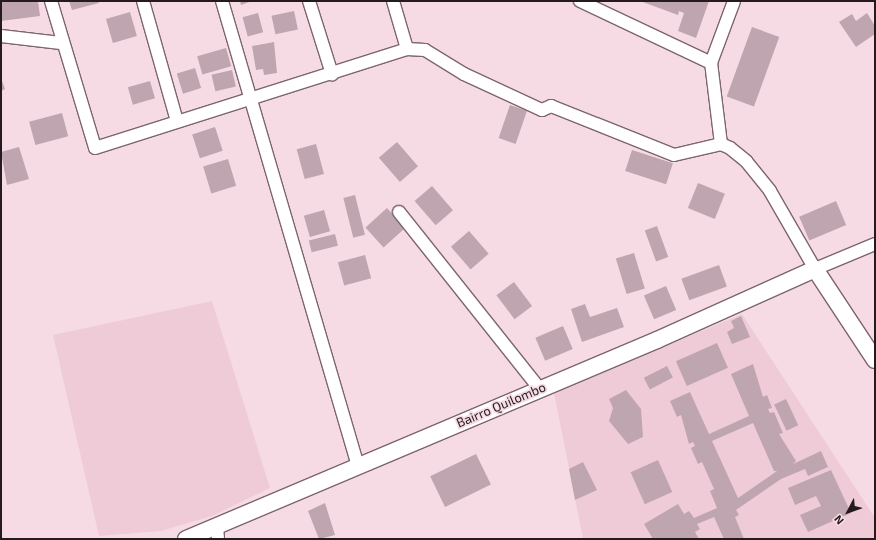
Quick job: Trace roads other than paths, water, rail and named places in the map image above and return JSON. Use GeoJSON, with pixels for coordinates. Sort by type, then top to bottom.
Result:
{"type":"FeatureCollection","features":[{"type":"Feature","properties":{"kind":"street"},"geometry":{"type":"LineString","coordinates":[[51,1],[61,43],[95,148],[177,122],[251,101],[407,49],[425,50],[464,74],[542,110],[551,106],[674,155],[721,144],[746,161],[762,181],[815,269],[875,360]]}},
{"type":"Feature","properties":{"kind":"street"},"geometry":{"type":"LineString","coordinates":[[144,1],[177,122]]}},
{"type":"Feature","properties":{"kind":"street"},"geometry":{"type":"LineString","coordinates":[[222,1],[358,466]]}},
{"type":"Feature","properties":{"kind":"street"},"geometry":{"type":"LineString","coordinates":[[309,1],[332,74]]}},
{"type":"Feature","properties":{"kind":"street"},"geometry":{"type":"LineString","coordinates":[[393,1],[407,49]]}},
{"type":"Feature","properties":{"kind":"street"},"geometry":{"type":"LineString","coordinates":[[580,1],[711,63]]}},
{"type":"Feature","properties":{"kind":"street"},"geometry":{"type":"LineString","coordinates":[[721,144],[711,63],[734,1]]}},
{"type":"Feature","properties":{"kind":"street"},"geometry":{"type":"LineString","coordinates":[[1,36],[61,43]]}},
{"type":"Feature","properties":{"kind":"street"},"geometry":{"type":"LineString","coordinates":[[399,212],[539,388]]}},
{"type":"Feature","properties":{"kind":"street"},"geometry":{"type":"LineString","coordinates":[[815,269],[875,244]]}},
{"type":"Feature","properties":{"kind":"street","name":"Bairro Quilombo"},"geometry":{"type":"LineString","coordinates":[[186,539],[218,533],[358,466],[815,269]]}}]}
